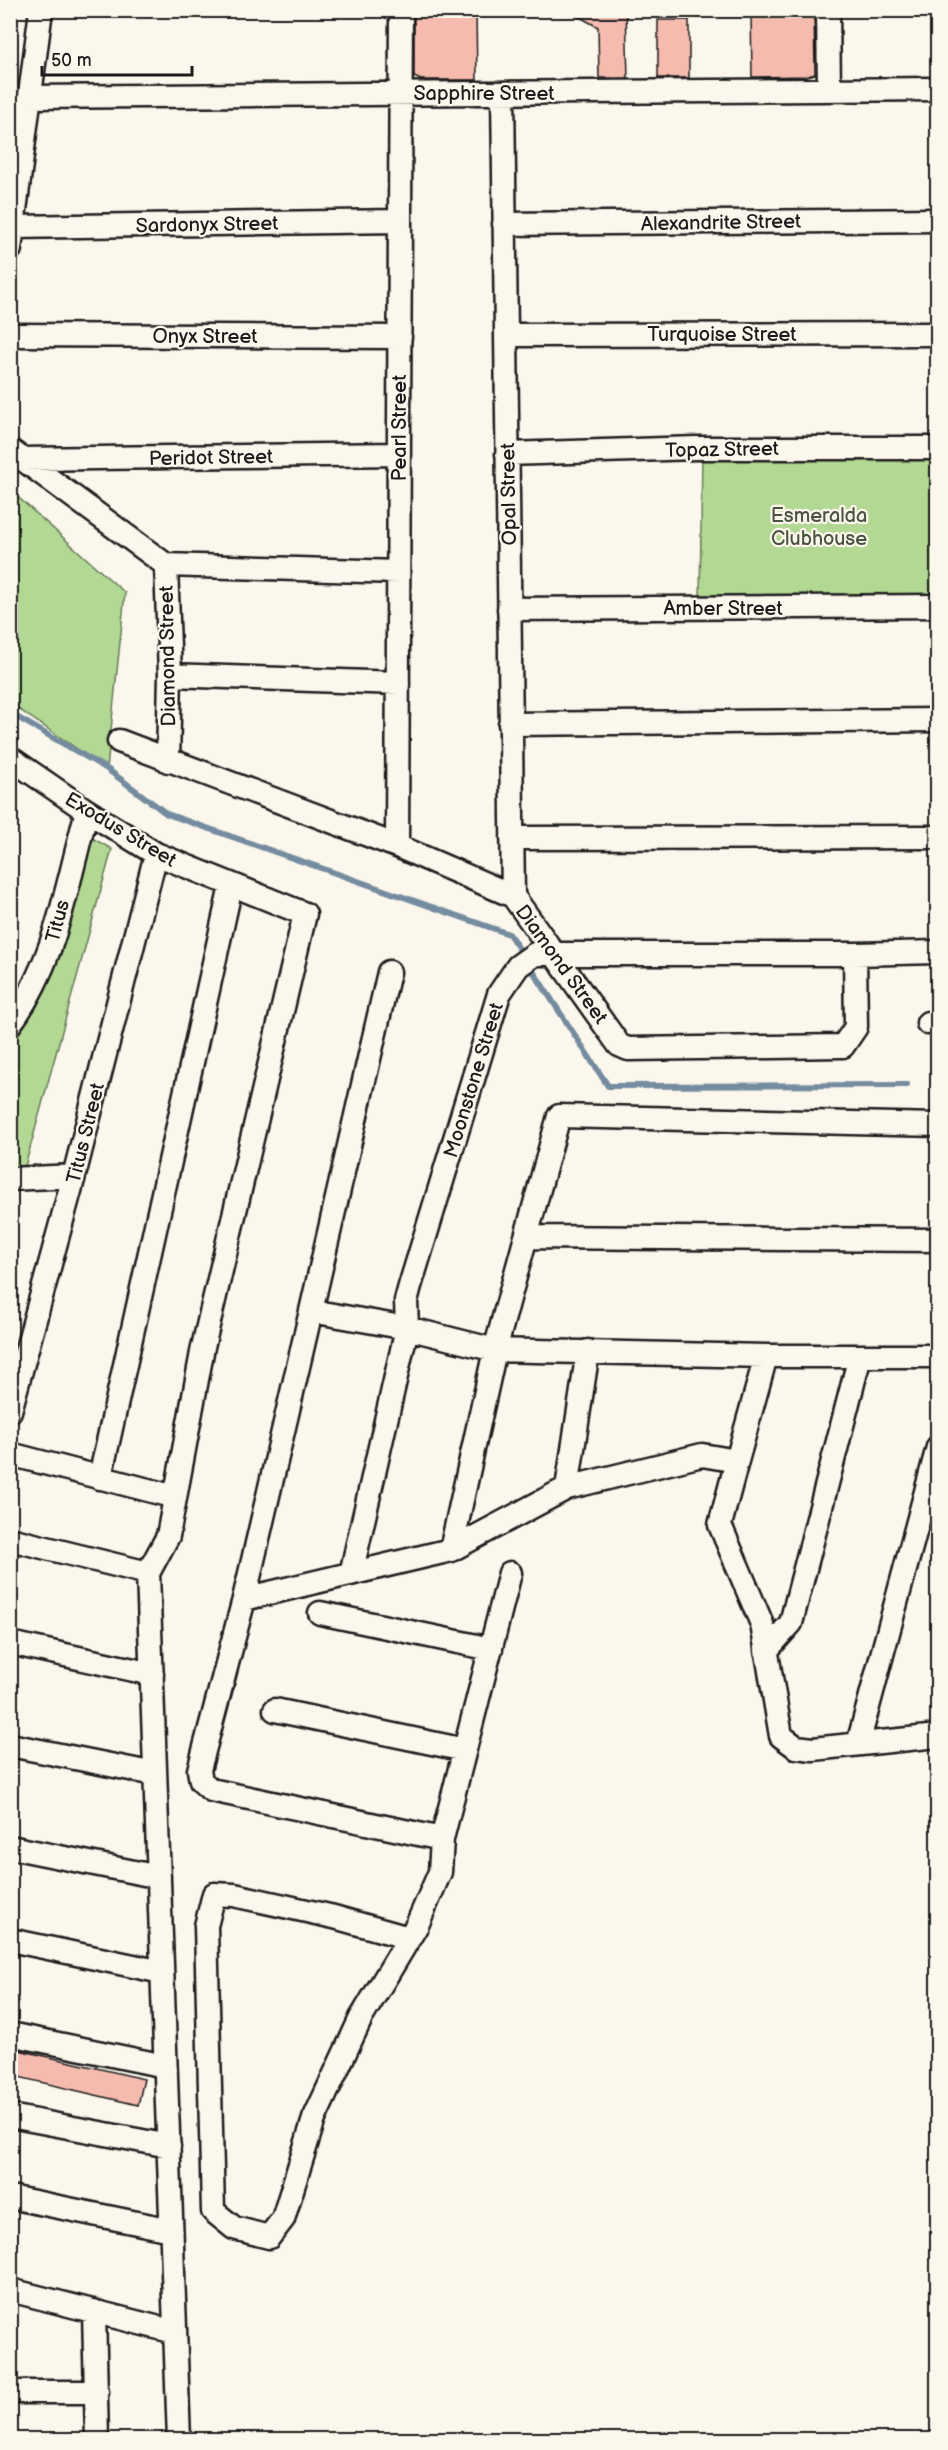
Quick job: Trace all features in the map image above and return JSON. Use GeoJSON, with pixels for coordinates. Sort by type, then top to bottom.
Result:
{"type":"FeatureCollection","features":[{"type":"Feature","properties":{"kind":"street"},"geometry":{"type":"LineString","coordinates":[[10,249],[41,10]]}},
{"type":"Feature","properties":{"kind":"street","name":"Pearl Street"},"geometry":{"type":"LineString","coordinates":[[397,846],[401,10]]}},
{"type":"Feature","properties":{"kind":"street"},"geometry":{"type":"LineString","coordinates":[[828,10],[829,90]]}},
{"type":"Feature","properties":{"kind":"street","name":"Sapphire Street"},"geometry":{"type":"LineString","coordinates":[[30,97],[938,89]]}},
{"type":"Feature","properties":{"kind":"street","name":"Opal Street"},"geometry":{"type":"LineString","coordinates":[[503,93],[513,896]]}},
{"type":"Feature","properties":{"kind":"street","name":"Alexandrite Street"},"geometry":{"type":"LineString","coordinates":[[504,224],[938,220]]}},
{"type":"Feature","properties":{"kind":"street","name":"Sardonyx Street"},"geometry":{"type":"LineString","coordinates":[[13,227],[400,221]]}},
{"type":"Feature","properties":{"kind":"street","name":"Turquoise Street"},"geometry":{"type":"LineString","coordinates":[[506,334],[938,334]]}},
{"type":"Feature","properties":{"kind":"street","name":"Onyx Street"},"geometry":{"type":"LineString","coordinates":[[10,336],[399,337]]}},
{"type":"Feature","properties":{"kind":"street","name":"Topaz Street"},"geometry":{"type":"LineString","coordinates":[[507,454],[697,448],[938,448]]}},
{"type":"Feature","properties":{"kind":"street","name":"Peridot Street"},"geometry":{"type":"LineString","coordinates":[[17,455],[399,454]]}},
{"type":"Feature","properties":{"kind":"street","name":"Diamond Street"},"geometry":{"type":"LineString","coordinates":[[17,455],[166,565],[170,675],[168,761]]}},
{"type":"Feature","properties":{"kind":"street"},"geometry":{"type":"LineString","coordinates":[[166,565],[398,572]]}},
{"type":"Feature","properties":{"kind":"street","name":"Amber Street"},"geometry":{"type":"LineString","coordinates":[[509,609],[938,606]]}},
{"type":"Feature","properties":{"kind":"street"},"geometry":{"type":"LineString","coordinates":[[170,675],[398,683]]}},
{"type":"Feature","properties":{"kind":"street"},"geometry":{"type":"LineString","coordinates":[[510,724],[938,720]]}},
{"type":"Feature","properties":{"kind":"street","name":"Diamond Street"},"geometry":{"type":"LineString","coordinates":[[119,741],[397,846],[513,896],[619,1045],[628,1049],[843,1046],[856,1027],[855,954]]}},
{"type":"Feature","properties":{"kind":"street","name":"Exodus Street"},"geometry":{"type":"LineString","coordinates":[[12,765],[156,854],[305,914],[203,1347],[175,1497]]}},
{"type":"Feature","properties":{"kind":"street","name":"Titus"},"geometry":{"type":"LineString","coordinates":[[10,1024],[22,1009],[47,960],[87,811]]}},
{"type":"Feature","properties":{"kind":"street"},"geometry":{"type":"LineString","coordinates":[[512,838],[938,837]]}},
{"type":"Feature","properties":{"kind":"street","name":"Titus Street"},"geometry":{"type":"LineString","coordinates":[[10,1411],[74,1176],[156,854]]}},
{"type":"Feature","properties":{"kind":"street"},"geometry":{"type":"LineString","coordinates":[[100,1478],[231,886]]}},
{"type":"Feature","properties":{"kind":"street","name":"Moonstone Street"},"geometry":{"type":"LineString","coordinates":[[351,1574],[407,1328],[406,1301],[410,1286],[499,994],[518,966],[535,954],[938,952]]}},
{"type":"Feature","properties":{"kind":"street"},"geometry":{"type":"LineString","coordinates":[[389,972],[244,1599],[199,1770],[201,1781],[211,1790],[442,1839]]}},
{"type":"Feature","properties":{"kind":"street"},"geometry":{"type":"LineString","coordinates":[[451,1550],[495,1350],[560,1116],[938,1125]]}},
{"type":"Feature","properties":{"kind":"street"},"geometry":{"type":"LineString","coordinates":[[10,1179],[74,1176]]}},
{"type":"Feature","properties":{"kind":"street"},"geometry":{"type":"LineString","coordinates":[[526,1237],[938,1240]]}},
{"type":"Feature","properties":{"kind":"street"},"geometry":{"type":"LineString","coordinates":[[311,1311],[407,1328],[495,1350],[766,1356],[938,1356]]}},
{"type":"Feature","properties":{"kind":"street"},"geometry":{"type":"LineString","coordinates":[[567,1488],[588,1351]]}},
{"type":"Feature","properties":{"kind":"street"},"geometry":{"type":"LineString","coordinates":[[766,1356],[720,1525],[762,1624],[781,1736],[796,1747],[813,1749],[938,1736]]}},
{"type":"Feature","properties":{"kind":"street"},"geometry":{"type":"LineString","coordinates":[[766,1651],[791,1623],[860,1356]]}},
{"type":"Feature","properties":{"kind":"street"},"geometry":{"type":"LineString","coordinates":[[858,1744],[938,1447]]}},
{"type":"Feature","properties":{"kind":"street"},"geometry":{"type":"LineString","coordinates":[[10,1454],[175,1497],[168,1536],[148,1573],[179,2439]]}},
{"type":"Feature","properties":{"kind":"street"},"geometry":{"type":"LineString","coordinates":[[244,1599],[451,1550],[567,1488],[702,1455],[737,1461]]}},
{"type":"Feature","properties":{"kind":"street"},"geometry":{"type":"LineString","coordinates":[[10,1539],[148,1573]]}},
{"type":"Feature","properties":{"kind":"street"},"geometry":{"type":"LineString","coordinates":[[409,1938],[334,1917],[234,1895],[214,1894],[206,1926],[213,2211],[234,2228],[269,2237],[283,2219],[314,2120],[361,2018],[417,1925],[440,1872],[442,1839],[510,1573]]}},
{"type":"Feature","properties":{"kind":"street"},"geometry":{"type":"LineString","coordinates":[[320,1613],[491,1649]]}},
{"type":"Feature","properties":{"kind":"street"},"geometry":{"type":"LineString","coordinates":[[10,1643],[152,1674]]}},
{"type":"Feature","properties":{"kind":"street"},"geometry":{"type":"LineString","coordinates":[[276,1710],[465,1750]]}},
{"type":"Feature","properties":{"kind":"street"},"geometry":{"type":"LineString","coordinates":[[10,1745],[155,1774]]}},
{"type":"Feature","properties":{"kind":"street"},"geometry":{"type":"LineString","coordinates":[[10,1846],[159,1877]]}},
{"type":"Feature","properties":{"kind":"street"},"geometry":{"type":"LineString","coordinates":[[10,1940],[162,1972]]}},
{"type":"Feature","properties":{"kind":"street"},"geometry":{"type":"LineString","coordinates":[[10,2034],[165,2066]]}},
{"type":"Feature","properties":{"kind":"street"},"geometry":{"type":"LineString","coordinates":[[10,2116],[169,2146]]}},
{"type":"Feature","properties":{"kind":"street"},"geometry":{"type":"LineString","coordinates":[[10,2197],[171,2230]]}},
{"type":"Feature","properties":{"kind":"street"},"geometry":{"type":"LineString","coordinates":[[10,2290],[175,2332]]}},
{"type":"Feature","properties":{"kind":"street"},"geometry":{"type":"LineString","coordinates":[[94,2312],[97,2439]]}},
{"type":"Feature","properties":{"kind":"street"},"geometry":{"type":"LineString","coordinates":[[10,2392],[97,2392]]}},
{"type":"Feature","properties":{"kind":"green space","name":"Esmeralda Clubhouse"},"geometry":{"type":"Polygon","coordinates":[[[702,452],[937,452],[937,600],[700,601],[702,452]]]}},
{"type":"Feature","properties":{"kind":"green space"},"geometry":{"type":"Polygon","coordinates":[[[10,490],[125,593],[107,769],[11,704],[10,490]]]}},
{"type":"Feature","properties":{"kind":"green space"},"geometry":{"type":"Polygon","coordinates":[[[90,837],[112,849],[24,1170],[11,1170],[10,1047],[53,963],[90,837]]]}},
{"type":"Feature","properties":{"kind":"building"},"geometry":{"type":"Polygon","coordinates":[[[414,10],[476,10],[477,80],[421,80],[414,77],[414,10]]]}},
{"type":"Feature","properties":{"kind":"building"},"geometry":{"type":"Polygon","coordinates":[[[567,10],[626,10],[628,78],[599,78],[598,27],[567,10]]]}},
{"type":"Feature","properties":{"kind":"building"},"geometry":{"type":"Polygon","coordinates":[[[751,10],[814,10],[815,74],[752,77],[751,10]]]}},
{"type":"Feature","properties":{"kind":"building"},"geometry":{"type":"Polygon","coordinates":[[[658,20],[689,20],[689,78],[658,78],[658,20]]]}},
{"type":"Feature","properties":{"kind":"building"},"geometry":{"type":"Polygon","coordinates":[[[10,2048],[144,2079],[138,2105],[10,2075],[10,2048]]]}},
{"type":"Feature","properties":{"kind":"waterway"},"geometry":{"type":"LineString","coordinates":[[10,713],[107,769],[167,814],[509,934],[524,956]]}},
{"type":"Feature","properties":{"kind":"waterway"},"geometry":{"type":"LineString","coordinates":[[529,965],[608,1086],[907,1085]]}}]}
